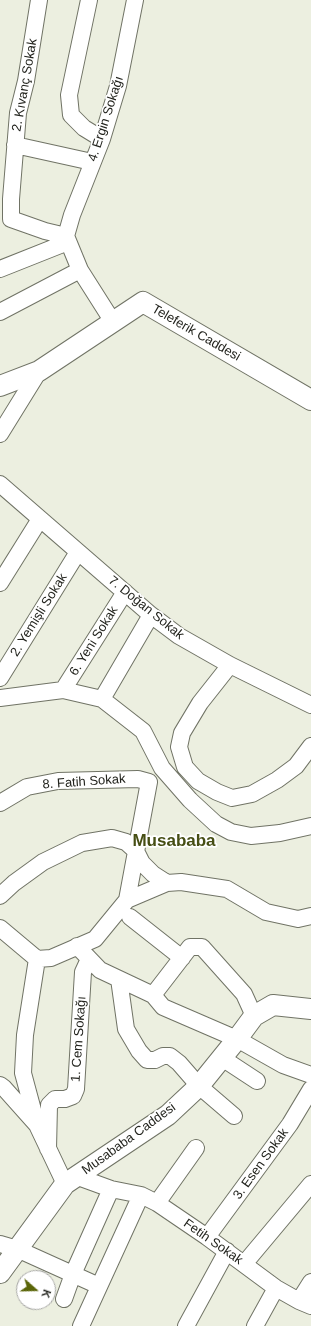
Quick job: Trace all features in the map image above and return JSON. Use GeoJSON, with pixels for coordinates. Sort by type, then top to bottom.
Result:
{"type":"FeatureCollection","features":[{"type":"Feature","properties":{"kind":"main road","name":"Teleferik Caddesi"},"geometry":{"type":"LineString","coordinates":[[0,386],[39,371],[143,302],[311,400]]}},
{"type":"Feature","properties":{"kind":"main road","name":"Musababa Caddesi"},"geometry":{"type":"LineString","coordinates":[[0,1273],[9,1246],[71,1180],[168,1115],[199,1086],[254,1016],[273,1005],[311,1010]]}},
{"type":"Feature","properties":{"kind":"street","name":"2. Kıvanç Sokak"},"geometry":{"type":"LineString","coordinates":[[39,0],[26,81],[18,113],[10,198],[11,219],[67,239]]}},
{"type":"Feature","properties":{"kind":"street"},"geometry":{"type":"LineString","coordinates":[[89,0],[69,95],[71,115],[84,128],[102,139]]}},
{"type":"Feature","properties":{"kind":"street","name":"4. Ergin Sokağı"},"geometry":{"type":"LineString","coordinates":[[67,239],[72,215],[102,139],[118,86],[135,0]]}},
{"type":"Feature","properties":{"kind":"street"},"geometry":{"type":"LineString","coordinates":[[16,145],[92,162]]}},
{"type":"Feature","properties":{"kind":"street"},"geometry":{"type":"LineString","coordinates":[[0,268],[67,239],[80,270],[113,322]]}},
{"type":"Feature","properties":{"kind":"street"},"geometry":{"type":"LineString","coordinates":[[0,312],[80,270]]}},
{"type":"Feature","properties":{"kind":"street"},"geometry":{"type":"LineString","coordinates":[[0,434],[39,371]]}},
{"type":"Feature","properties":{"kind":"street","name":"7. Doğan Sokak"},"geometry":{"type":"LineString","coordinates":[[0,484],[151,615],[180,636],[230,665],[311,705]]}},
{"type":"Feature","properties":{"kind":"street"},"geometry":{"type":"LineString","coordinates":[[0,583],[40,519]]}},
{"type":"Feature","properties":{"kind":"street","name":"2. Yemişli Sokak"},"geometry":{"type":"LineString","coordinates":[[0,678],[78,552]]}},
{"type":"Feature","properties":{"kind":"street","name":"6. Yeni Sokak"},"geometry":{"type":"LineString","coordinates":[[63,690],[125,592]]}},
{"type":"Feature","properties":{"kind":"street"},"geometry":{"type":"LineString","coordinates":[[102,699],[151,615]]}},
{"type":"Feature","properties":{"kind":"street"},"geometry":{"type":"LineString","coordinates":[[230,665],[200,704],[182,732],[179,747],[185,767],[198,781],[217,792],[232,798]]}},
{"type":"Feature","properties":{"kind":"street"},"geometry":{"type":"LineString","coordinates":[[0,698],[63,690],[102,699],[143,731],[162,768],[190,800],[216,824],[231,832],[251,836],[280,833],[311,826]]}},
{"type":"Feature","properties":{"kind":"street"},"geometry":{"type":"LineString","coordinates":[[190,800],[232,798],[252,794],[277,780],[296,766],[311,746]]}},
{"type":"Feature","properties":{"kind":"street","name":"8. Fatih Sokak"},"geometry":{"type":"LineString","coordinates":[[0,803],[27,787],[58,782],[138,779],[149,782],[136,851]]}},
{"type":"Feature","properties":{"kind":"street"},"geometry":{"type":"LineString","coordinates":[[0,896],[43,862],[82,843],[112,838],[126,842],[136,851],[142,863],[153,874],[167,883]]}},
{"type":"Feature","properties":{"kind":"street"},"geometry":{"type":"LineString","coordinates":[[127,900],[136,851]]}},
{"type":"Feature","properties":{"kind":"street"},"geometry":{"type":"LineString","coordinates":[[0,928],[37,959],[51,958],[95,939],[127,900],[167,883],[181,882],[227,889],[266,912],[298,919],[311,916]]}},
{"type":"Feature","properties":{"kind":"street"},"geometry":{"type":"LineString","coordinates":[[130,917],[182,958]]}},
{"type":"Feature","properties":{"kind":"street"},"geometry":{"type":"LineString","coordinates":[[77,946],[100,970],[153,995],[163,1007],[237,1039],[283,1065],[311,1075]]}},
{"type":"Feature","properties":{"kind":"street"},"geometry":{"type":"LineString","coordinates":[[153,995],[190,947],[202,947],[244,994],[254,1016]]}},
{"type":"Feature","properties":{"kind":"street"},"geometry":{"type":"LineString","coordinates":[[37,959],[25,1035],[23,1073],[37,1125],[48,1149],[71,1180]]}},
{"type":"Feature","properties":{"kind":"street","name":"1. Cem Sokağı"},"geometry":{"type":"LineString","coordinates":[[48,1149],[49,1105],[55,1099],[66,1099],[73,1096],[76,1089],[83,972],[89,959]]}},
{"type":"Feature","properties":{"kind":"street"},"geometry":{"type":"LineString","coordinates":[[120,979],[126,1029],[139,1051],[147,1060],[155,1060],[163,1056],[170,1056],[179,1063],[199,1086],[234,1116]]}},
{"type":"Feature","properties":{"kind":"street"},"geometry":{"type":"LineString","coordinates":[[222,1058],[257,1081]]}},
{"type":"Feature","properties":{"kind":"street"},"geometry":{"type":"LineString","coordinates":[[0,1085],[37,1125]]}},
{"type":"Feature","properties":{"kind":"street","name":"3. Esen Sokak"},"geometry":{"type":"LineString","coordinates":[[207,1237],[290,1124],[311,1089]]}},
{"type":"Feature","properties":{"kind":"street"},"geometry":{"type":"LineString","coordinates":[[157,1203],[196,1148]]}},
{"type":"Feature","properties":{"kind":"street","name":"Fetih Sokak"},"geometry":{"type":"LineString","coordinates":[[71,1180],[141,1195],[157,1203],[227,1251],[276,1288],[305,1303]]}},
{"type":"Feature","properties":{"kind":"street"},"geometry":{"type":"LineString","coordinates":[[244,1264],[311,1184]]}},
{"type":"Feature","properties":{"kind":"street"},"geometry":{"type":"LineString","coordinates":[[64,1299],[73,1274],[111,1189]]}},
{"type":"Feature","properties":{"kind":"street"},"geometry":{"type":"LineString","coordinates":[[81,1326],[141,1195]]}},
{"type":"Feature","properties":{"kind":"street"},"geometry":{"type":"LineString","coordinates":[[9,1246],[99,1286]]}},
{"type":"Feature","properties":{"kind":"street"},"geometry":{"type":"LineString","coordinates":[[186,1326],[227,1251]]}},
{"type":"Feature","properties":{"kind":"street"},"geometry":{"type":"LineString","coordinates":[[305,1303],[311,1282]]}},
{"type":"Feature","properties":{"kind":"street"},"geometry":{"type":"LineString","coordinates":[[255,1326],[276,1288]]}},
{"type":"Feature","properties":{"kind":"district","name":"Musababa"},"geometry":{"type":"Point","coordinates":[174,841]}}]}
